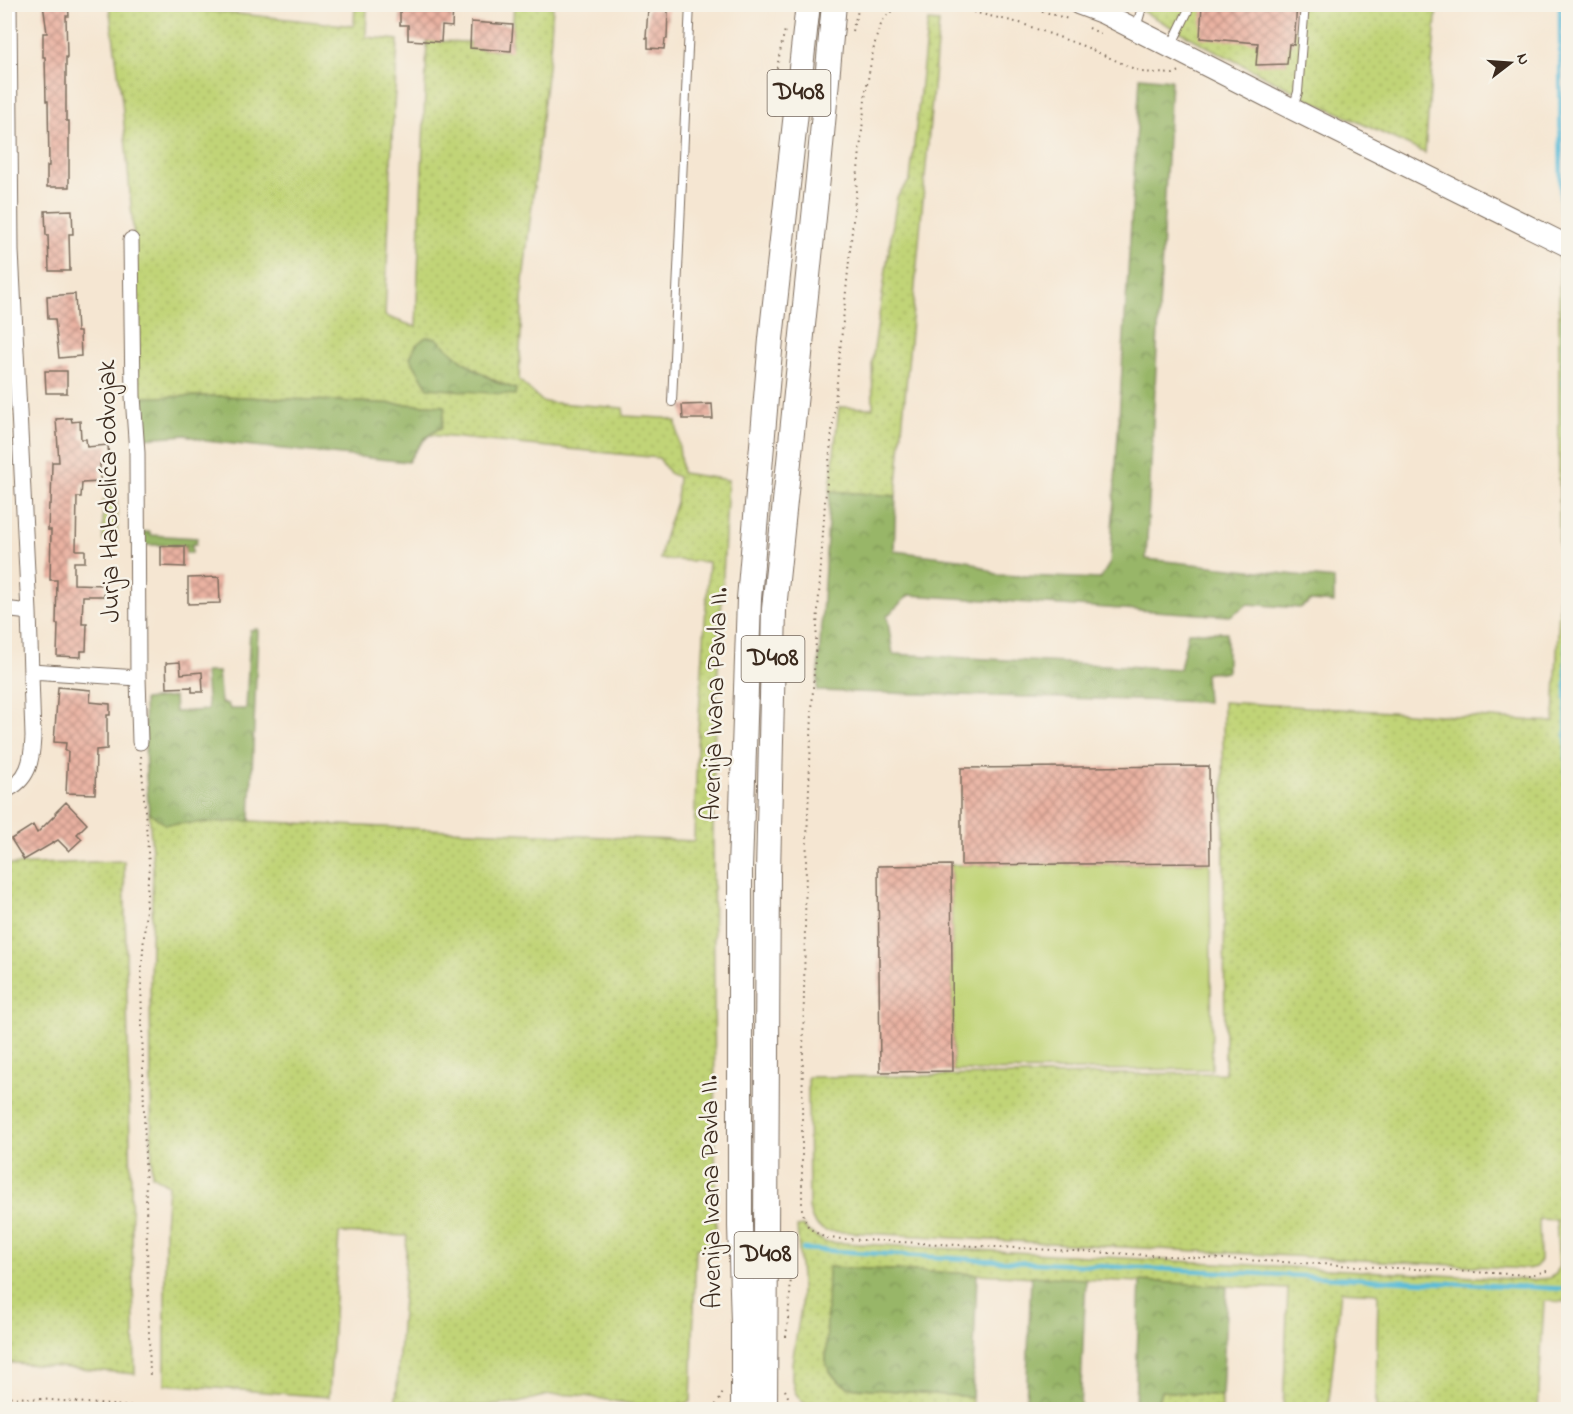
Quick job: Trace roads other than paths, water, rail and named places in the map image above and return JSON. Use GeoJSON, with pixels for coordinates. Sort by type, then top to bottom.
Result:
{"type":"FeatureCollection","features":[{"type":"Feature","properties":{"kind":"main road","name":"Avenija Ivana Pavla II."},"geometry":{"type":"LineString","coordinates":[[743,1410],[740,1226],[740,868],[748,599],[771,339],[808,4]]}},
{"type":"Feature","properties":{"kind":"main road"},"geometry":{"type":"LineString","coordinates":[[1079,4],[1103,13],[1569,246]]}},
{"type":"Feature","properties":{"kind":"main road","name":"Avenija Ivana Pavla II."},"geometry":{"type":"LineString","coordinates":[[765,1410],[774,1374],[768,885],[774,609],[818,178],[840,17]]}},
{"type":"Feature","properties":{"kind":"main road"},"geometry":{"type":"LineString","coordinates":[[720,1409],[736,1388],[738,1349],[743,1323]]}},
{"type":"Feature","properties":{"kind":"main road"},"geometry":{"type":"LineString","coordinates":[[774,1374],[777,1404],[793,1409]]}},
{"type":"Feature","properties":{"kind":"street"},"geometry":{"type":"LineString","coordinates":[[4,791],[20,781],[29,769],[33,736],[11,251],[9,4]]}},
{"type":"Feature","properties":{"kind":"street","name":"Jurja Habdelića odvojak"},"geometry":{"type":"LineString","coordinates":[[131,240],[141,742]]}},
{"type":"Feature","properties":{"kind":"street"},"geometry":{"type":"LineString","coordinates":[[4,609],[29,612]]}},
{"type":"Feature","properties":{"kind":"street"},"geometry":{"type":"LineString","coordinates":[[31,671],[138,678]]}},
{"type":"Feature","properties":{"kind":"lane"},"geometry":{"type":"LineString","coordinates":[[672,402],[690,4]]}},
{"type":"Feature","properties":{"kind":"lane"},"geometry":{"type":"LineString","coordinates":[[1136,30],[1143,4]]}},
{"type":"Feature","properties":{"kind":"lane"},"geometry":{"type":"LineString","coordinates":[[1170,47],[1190,4]]}},
{"type":"Feature","properties":{"kind":"lane"},"geometry":{"type":"LineString","coordinates":[[1292,109],[1298,92],[1305,4]]}},
{"type":"Feature","properties":{"kind":"waterway"},"geometry":{"type":"LineString","coordinates":[[1560,4],[1561,212]]}},
{"type":"Feature","properties":{"kind":"waterway"},"geometry":{"type":"LineString","coordinates":[[1564,262],[1568,1012]]}},
{"type":"Feature","properties":{"kind":"waterway"},"geometry":{"type":"LineString","coordinates":[[803,1249],[1016,1262],[1568,1289]]}}]}
